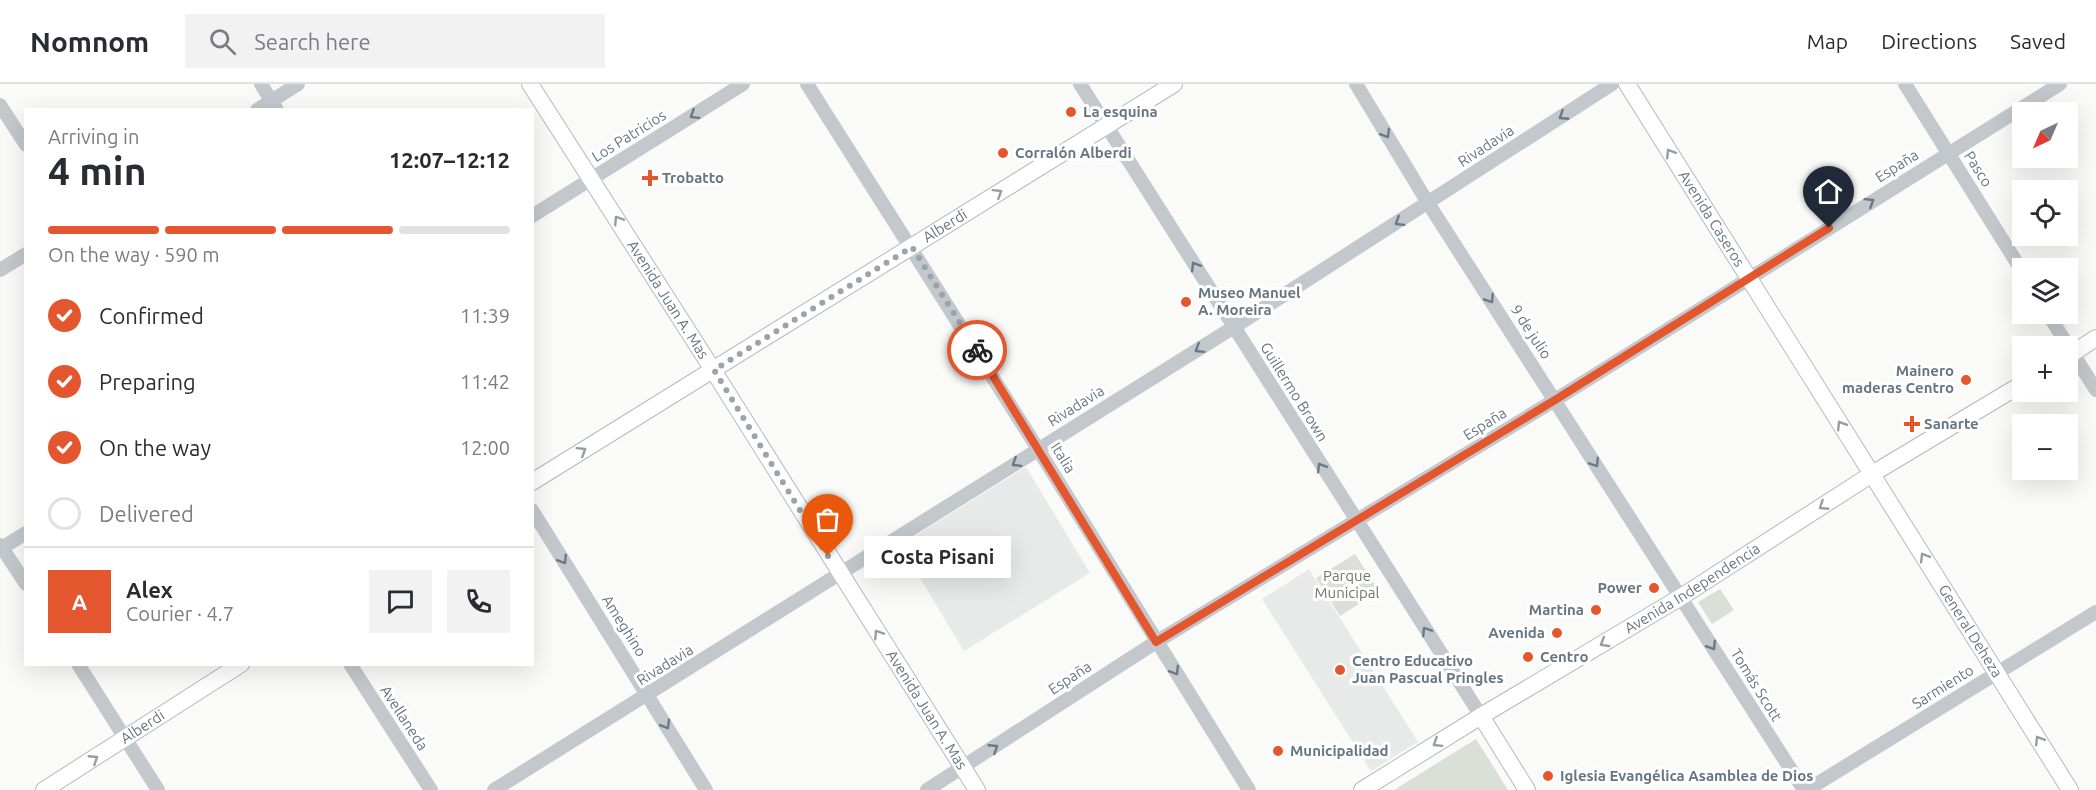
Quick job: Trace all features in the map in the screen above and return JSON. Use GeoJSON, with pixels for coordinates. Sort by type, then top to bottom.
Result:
{"type":"FeatureCollection","features":[{"type":"Feature","properties":{"kind":"main road","name":"Avenida Juan A. Mas"},"geometry":{"type":"LineString","coordinates":[[530,84],[714,370],[840,575],[977,790]]}},
{"type":"Feature","properties":{"kind":"main road","name":"Alberdi"},"geometry":{"type":"LineString","coordinates":[[534,481],[1174,84]]}},
{"type":"Feature","properties":{"kind":"main road","name":"Avenida Caseros"},"geometry":{"type":"LineString","coordinates":[[1627,84],[1872,474]]}},
{"type":"Feature","properties":{"kind":"main road"},"geometry":{"type":"LineString","coordinates":[[2078,350],[2096,338]]}},
{"type":"Feature","properties":{"kind":"main road","name":"Avenida Independencia"},"geometry":{"type":"LineString","coordinates":[[1362,790],[1480,716],[1681,597],[1872,474],[2012,390]]}},
{"type":"Feature","properties":{"kind":"main road","name":"General Deheza"},"geometry":{"type":"LineString","coordinates":[[1872,474],[2070,790]]}},
{"type":"Feature","properties":{"kind":"main road","name":"Alberdi"},"geometry":{"type":"LineString","coordinates":[[44,790],[238,666]]}},
{"type":"Feature","properties":{"kind":"main road"},"geometry":{"type":"LineString","coordinates":[[1480,716],[1527,790]]}},
{"type":"Feature","properties":{"kind":"street"},"geometry":{"type":"LineString","coordinates":[[261,84],[274,105],[298,84]]}},
{"type":"Feature","properties":{"kind":"street","name":"Los Patricios"},"geometry":{"type":"LineString","coordinates":[[534,215],[743,84]]}},
{"type":"Feature","properties":{"kind":"street","name":"Italia"},"geometry":{"type":"LineString","coordinates":[[807,84],[912,247],[1249,790]]}},
{"type":"Feature","properties":{"kind":"street","name":"Guillermo Brown"},"geometry":{"type":"LineString","coordinates":[[1080,84],[1480,716]]}},
{"type":"Feature","properties":{"kind":"street","name":"9 de julio"},"geometry":{"type":"LineString","coordinates":[[1356,84],[1428,203],[1681,597]]}},
{"type":"Feature","properties":{"kind":"street","name":"Rivadavia"},"geometry":{"type":"LineString","coordinates":[[494,790],[1234,327],[1612,84]]}},
{"type":"Feature","properties":{"kind":"street","name":"Pasco"},"geometry":{"type":"LineString","coordinates":[[1905,84],[2014,258]]}},
{"type":"Feature","properties":{"kind":"street","name":"España"},"geometry":{"type":"LineString","coordinates":[[927,790],[1156,642],[1356,523],[2060,84]]}},
{"type":"Feature","properties":{"kind":"street"},"geometry":{"type":"LineString","coordinates":[[0,105],[24,142]]}},
{"type":"Feature","properties":{"kind":"street"},"geometry":{"type":"LineString","coordinates":[[0,270],[24,255]]}},
{"type":"Feature","properties":{"kind":"street"},"geometry":{"type":"LineString","coordinates":[[2078,366],[2096,390]]}},
{"type":"Feature","properties":{"kind":"street","name":"Ameghino"},"geometry":{"type":"LineString","coordinates":[[534,513],[706,790]]}},
{"type":"Feature","properties":{"kind":"street"},"geometry":{"type":"LineString","coordinates":[[24,534],[1,547],[24,581]]}},
{"type":"Feature","properties":{"kind":"street","name":"Tomás Scott"},"geometry":{"type":"LineString","coordinates":[[1681,597],[1805,790]]}},
{"type":"Feature","properties":{"kind":"street","name":"Sarmiento"},"geometry":{"type":"LineString","coordinates":[[1805,790],[2096,612]]}},
{"type":"Feature","properties":{"kind":"street"},"geometry":{"type":"LineString","coordinates":[[79,666],[158,790]]}},
{"type":"Feature","properties":{"kind":"street","name":"Avellaneda"},"geometry":{"type":"LineString","coordinates":[[351,666],[431,790]]}},
{"type":"Feature","properties":{"kind":"shaded area"},"geometry":{"type":"Polygon","coordinates":[[[1026,467],[1090,573],[964,651],[900,545],[1026,467]]]}},
{"type":"Feature","properties":{"kind":"shaded area","name":"Centro Educativo Juan Pascual Pringles"},"geometry":{"type":"Polygon","coordinates":[[[1309,569],[1418,742],[1371,771],[1262,599],[1309,569]]]}},
{"type":"Feature","properties":{"kind":"green space","name":"Parque Municipal"},"geometry":{"type":"Polygon","coordinates":[[[1355,554],[1379,591],[1340,616],[1316,578],[1355,554]]]}},
{"type":"Feature","properties":{"kind":"green space"},"geometry":{"type":"Polygon","coordinates":[[[1720,589],[1734,610],[1712,624],[1698,602],[1720,589]]]}},
{"type":"Feature","properties":{"kind":"green space"},"geometry":{"type":"Polygon","coordinates":[[[1476,739],[1508,790],[1394,790],[1476,739]]]}},
{"type":"Feature","properties":{"kind":"way so far"},"geometry":{"type":"LineString","coordinates":[[828,556],[714,370],[912,247],[977,350]]}},
{"type":"Feature","properties":{"kind":"place","name":"La esquina"},"geometry":{"type":"Point","coordinates":[1071,112]}},
{"type":"Feature","properties":{"kind":"place","name":"Corralón Alberdi"},"geometry":{"type":"Point","coordinates":[1003,153]}},
{"type":"Feature","properties":{"kind":"place","name":"Trobatto"},"geometry":{"type":"Point","coordinates":[650,178]}},
{"type":"Feature","properties":{"kind":"place","name":"Museo Manuel A. Moreira"},"geometry":{"type":"Point","coordinates":[1186,302]}},
{"type":"Feature","properties":{"kind":"place","name":"Mainero maderas Centro"},"geometry":{"type":"Point","coordinates":[1966,380]}},
{"type":"Feature","properties":{"kind":"place","name":"Sanarte"},"geometry":{"type":"Point","coordinates":[1912,424]}},
{"type":"Feature","properties":{"kind":"place","name":"Costa Pisani"},"geometry":{"type":"Point","coordinates":[828,556]}},
{"type":"Feature","properties":{"kind":"place","name":"Power"},"geometry":{"type":"Point","coordinates":[1654,588]}},
{"type":"Feature","properties":{"kind":"place","name":"Martina"},"geometry":{"type":"Point","coordinates":[1596,610]}},
{"type":"Feature","properties":{"kind":"place","name":"Avenida"},"geometry":{"type":"Point","coordinates":[1557,633]}},
{"type":"Feature","properties":{"kind":"place","name":"Centro"},"geometry":{"type":"Point","coordinates":[1528,657]}},
{"type":"Feature","properties":{"kind":"place","name":"Centro Educativo Juan Pascual Pringles"},"geometry":{"type":"Point","coordinates":[1340,670]}},
{"type":"Feature","properties":{"kind":"place","name":"Municipalidad"},"geometry":{"type":"Point","coordinates":[1278,751]}},
{"type":"Feature","properties":{"kind":"place","name":"Iglesia Evangélica Asamblea de Dios"},"geometry":{"type":"Point","coordinates":[1548,776]}},
{"type":"Feature","properties":{"kind":"route"},"geometry":{"type":"LineString","coordinates":[[977,350],[1156,642],[1356,523],[1829,228]]}}]}
